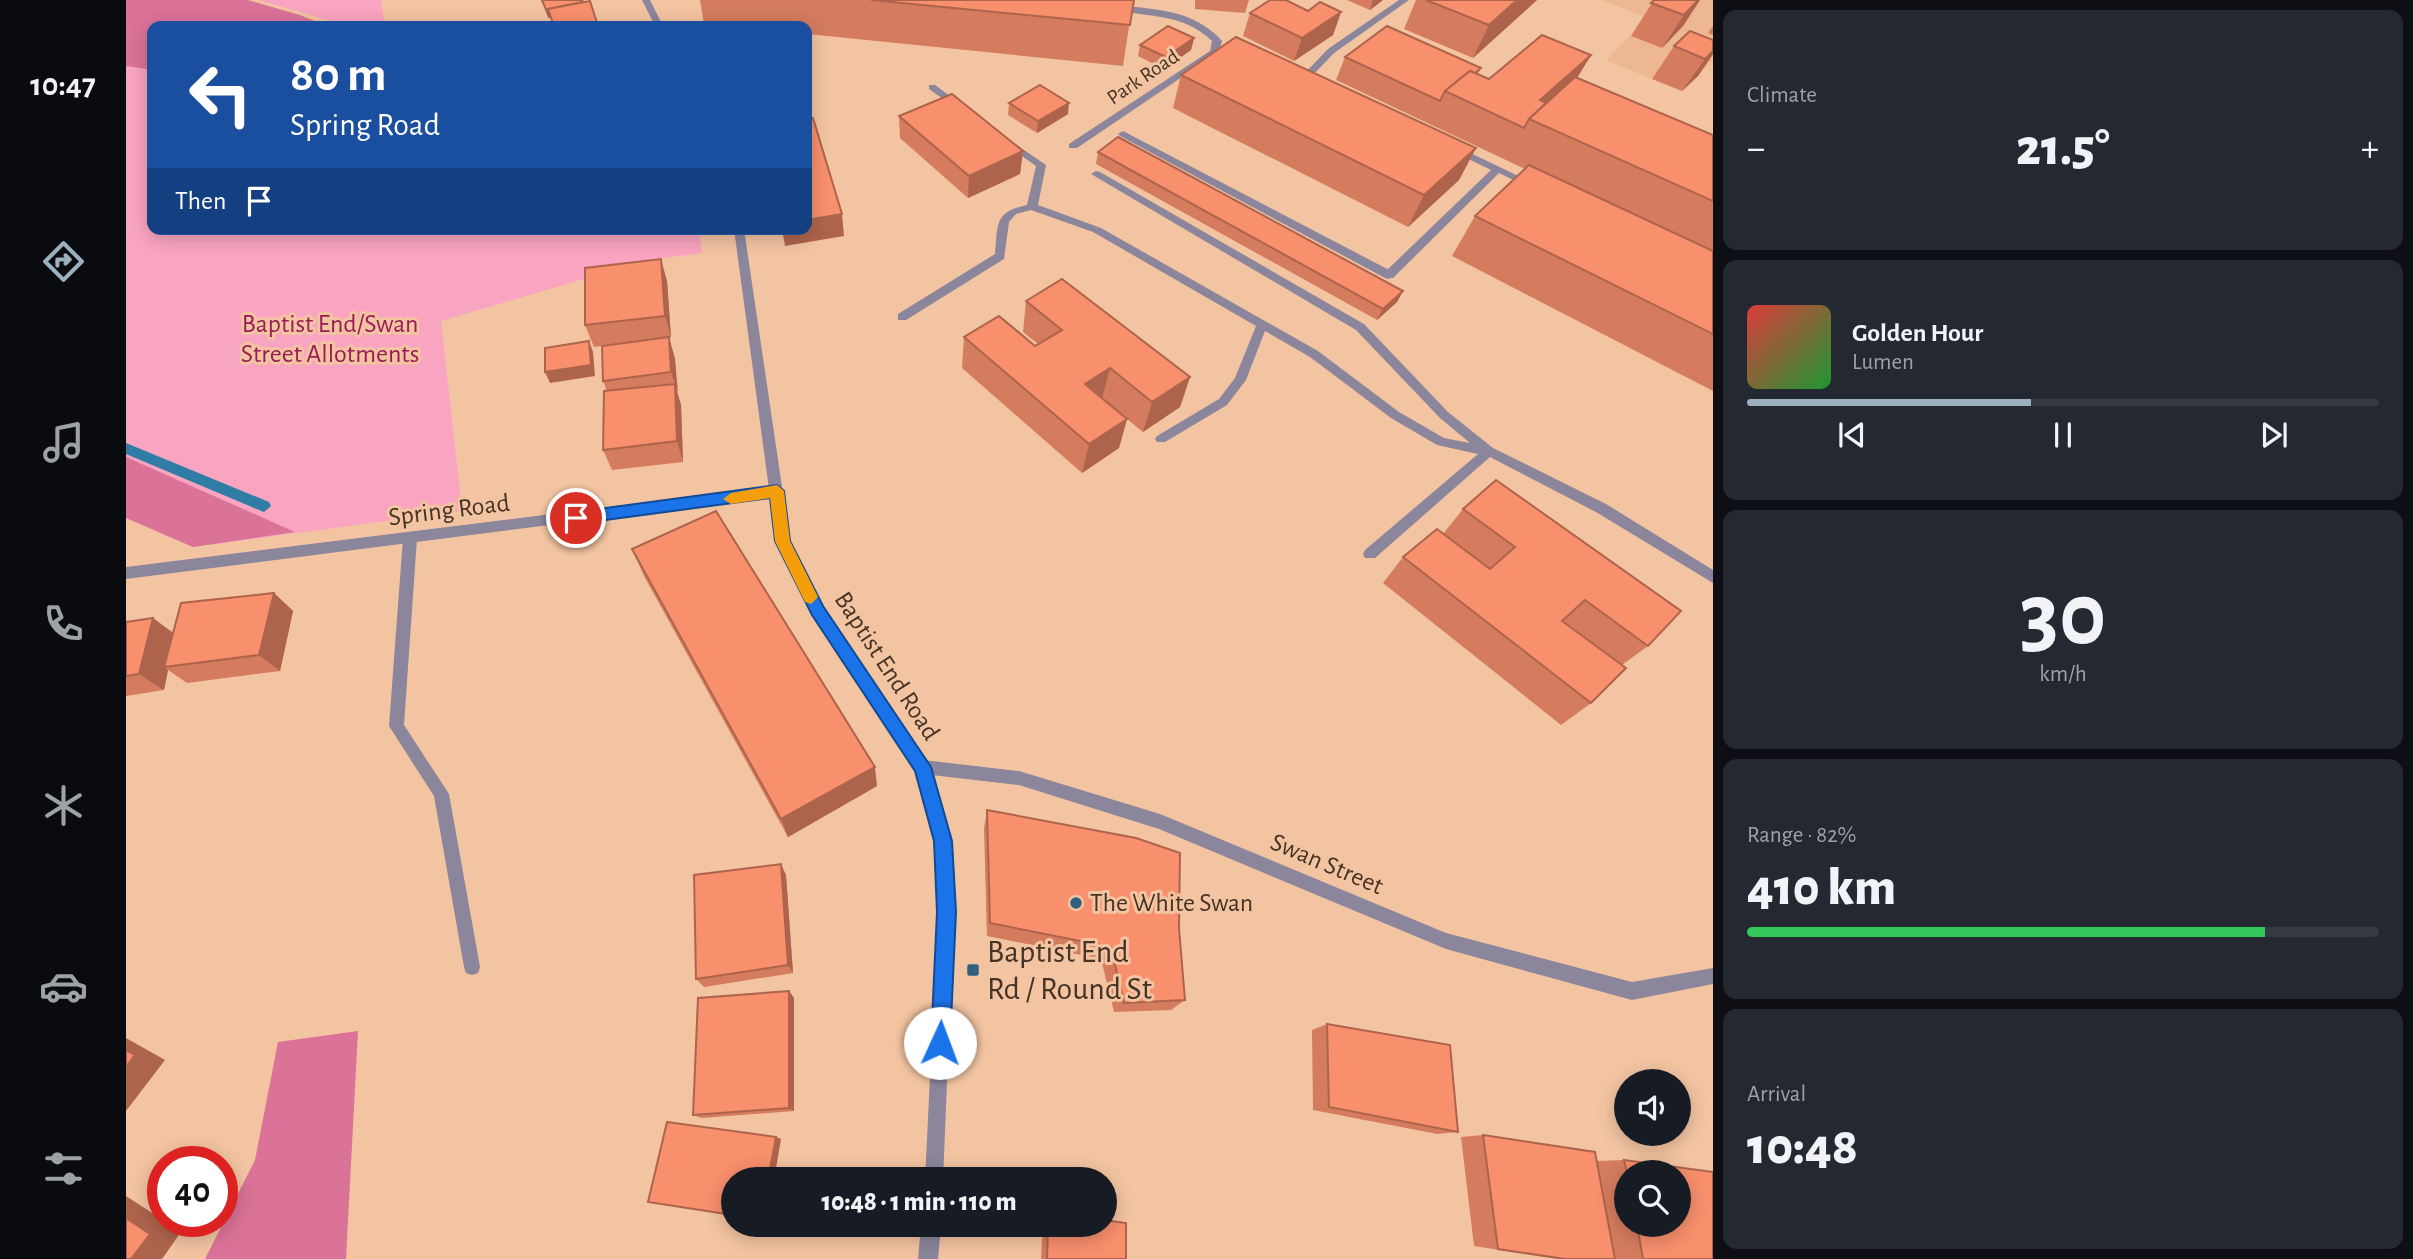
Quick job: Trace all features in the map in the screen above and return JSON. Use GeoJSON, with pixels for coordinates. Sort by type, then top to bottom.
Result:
{"type":"FeatureCollection","features":[{"type":"Feature","properties":{"kind":"street"},"geometry":{"type":"LineString","coordinates":[[646,0],[656,21]]}},
{"type":"Feature","properties":{"kind":"street","name":"Park Road"},"geometry":{"type":"LineString","coordinates":[[1173,13],[1174,0]]}},
{"type":"Feature","properties":{"kind":"street"},"geometry":{"type":"LineString","coordinates":[[1330,88],[1306,77],[1331,51],[1405,0]]}},
{"type":"Feature","properties":{"kind":"street","name":"Park Road"},"geometry":{"type":"LineString","coordinates":[[1073,146],[1214,52],[1217,41],[1207,29],[1173,13],[1100,6]]}},
{"type":"Feature","properties":{"kind":"street"},"geometry":{"type":"LineString","coordinates":[[932,87],[965,111]]}},
{"type":"Feature","properties":{"kind":"street"},"geometry":{"type":"LineString","coordinates":[[998,134],[1041,165],[1032,206]]}},
{"type":"Feature","properties":{"kind":"street"},"geometry":{"type":"LineString","coordinates":[[1123,134],[1388,275],[1498,169]]}},
{"type":"Feature","properties":{"kind":"street"},"geometry":{"type":"LineString","coordinates":[[1450,146],[1546,192]]}},
{"type":"Feature","properties":{"kind":"street"},"geometry":{"type":"LineString","coordinates":[[1097,174],[1360,327],[1444,415],[1489,451],[1601,508],[1713,577]]}},
{"type":"Feature","properties":{"kind":"street"},"geometry":{"type":"LineString","coordinates":[[902,317],[1000,256],[1004,221],[1013,211],[1032,206],[1097,230],[1314,354],[1395,415],[1441,442],[1489,451]]}},
{"type":"Feature","properties":{"kind":"street","name":"Baptist End Road"},"geometry":{"type":"LineString","coordinates":[[740,235],[783,541],[817,611],[923,767],[943,841],[946,912],[935,1167]]}},
{"type":"Feature","properties":{"kind":"street"},"geometry":{"type":"LineString","coordinates":[[1161,439],[1223,402],[1240,380],[1262,325]]}},
{"type":"Feature","properties":{"kind":"street"},"geometry":{"type":"LineString","coordinates":[[1370,554],[1489,451]]}},
{"type":"Feature","properties":{"kind":"street","name":"Spring Road"},"geometry":{"type":"LineString","coordinates":[[126,573],[777,491]]}},
{"type":"Feature","properties":{"kind":"street"},"geometry":{"type":"LineString","coordinates":[[410,538],[396,726],[441,794],[472,967]]}},
{"type":"Feature","properties":{"kind":"street","name":"Swan Street"},"geometry":{"type":"LineString","coordinates":[[923,767],[1019,778],[1160,822],[1446,941],[1632,991],[1713,976]]}},
{"type":"Feature","properties":{"kind":"street"},"geometry":{"type":"LineString","coordinates":[[928,1259],[930,1237]]}},
{"type":"Feature","properties":{"kind":"shaded area"},"geometry":{"type":"Polygon","coordinates":[[[126,0],[248,0],[315,21],[147,21],[147,69],[126,66],[126,0]]]}},
{"type":"Feature","properties":{"kind":"shaded area"},"geometry":{"type":"Polygon","coordinates":[[[1601,0],[1713,0],[1713,60],[1682,91],[1606,60],[1648,18],[1601,0]]]}},
{"type":"Feature","properties":{"kind":"shaded area"},"geometry":{"type":"Polygon","coordinates":[[[126,457],[295,532],[193,547],[126,518],[126,457]]]}},
{"type":"Feature","properties":{"kind":"shaded area"},"geometry":{"type":"Polygon","coordinates":[[[358,1031],[346,1259],[205,1259],[216,1237],[238,1237],[238,1194],[255,1160],[278,1042],[358,1031]]]}},
{"type":"Feature","properties":{"kind":"green space"},"geometry":{"type":"Polygon","coordinates":[[[258,0],[381,0],[384,21],[332,21],[258,0]]]}},
{"type":"Feature","properties":{"kind":"green space","name":"Baptist End/Swan Street Allotments"},"geometry":{"type":"Polygon","coordinates":[[[126,66],[147,69],[147,235],[700,235],[702,253],[648,260],[441,321],[462,511],[193,547],[126,518],[126,66]]]}},
{"type":"Feature","properties":{"kind":"building"},"geometry":{"type":"Polygon","coordinates":[[[542,0],[583,2],[548,9],[549,17],[542,0]]]}},
{"type":"Feature","properties":{"kind":"building"},"geometry":{"type":"Polygon","coordinates":[[[871,0],[1134,0],[1130,25],[871,0]]]}},
{"type":"Feature","properties":{"kind":"building"},"geometry":{"type":"Polygon","coordinates":[[[1270,0],[1286,0],[1308,11],[1320,2],[1341,12],[1302,38],[1250,13],[1270,0]]]}},
{"type":"Feature","properties":{"kind":"building"},"geometry":{"type":"Polygon","coordinates":[[[1426,0],[1517,0],[1489,25],[1426,0]]]}},
{"type":"Feature","properties":{"kind":"building"},"geometry":{"type":"Polygon","coordinates":[[[1654,0],[1698,0],[1684,15],[1651,3],[1654,0]]]}},
{"type":"Feature","properties":{"kind":"building"},"geometry":{"type":"Polygon","coordinates":[[[590,1],[596,21],[552,21],[548,9],[590,1]]]}},
{"type":"Feature","properties":{"kind":"building"},"geometry":{"type":"Polygon","coordinates":[[[1168,26],[1194,38],[1166,57],[1140,45],[1168,26]]]}},
{"type":"Feature","properties":{"kind":"building"},"geometry":{"type":"Polygon","coordinates":[[[1387,26],[1481,68],[1475,73],[1470,71],[1445,91],[1440,101],[1345,57],[1387,26]]]}},
{"type":"Feature","properties":{"kind":"building"},"geometry":{"type":"Polygon","coordinates":[[[1690,31],[1713,40],[1713,51],[1705,59],[1674,46],[1690,31]]]}},
{"type":"Feature","properties":{"kind":"building"},"geometry":{"type":"Polygon","coordinates":[[[1542,35],[1591,55],[1540,100],[1546,103],[1529,119],[1524,128],[1445,91],[1470,71],[1489,79],[1542,35]]]}},
{"type":"Feature","properties":{"kind":"building"},"geometry":{"type":"Polygon","coordinates":[[[1236,37],[1476,148],[1424,195],[1181,75],[1236,37]]]}},
{"type":"Feature","properties":{"kind":"building"},"geometry":{"type":"Polygon","coordinates":[[[1575,77],[1713,135],[1713,201],[1529,119],[1575,77]]]}},
{"type":"Feature","properties":{"kind":"building"},"geometry":{"type":"Polygon","coordinates":[[[1040,85],[1069,103],[1038,121],[1009,103],[1040,85]]]}},
{"type":"Feature","properties":{"kind":"building"},"geometry":{"type":"Polygon","coordinates":[[[952,94],[1023,151],[969,176],[899,116],[952,94]]]}},
{"type":"Feature","properties":{"kind":"building"},"geometry":{"type":"Polygon","coordinates":[[[812,118],[842,214],[812,219],[812,118]]]}},
{"type":"Feature","properties":{"kind":"building"},"geometry":{"type":"Polygon","coordinates":[[[1118,137],[1403,291],[1383,309],[1098,152],[1118,137]]]}},
{"type":"Feature","properties":{"kind":"building"},"geometry":{"type":"Polygon","coordinates":[[[1529,165],[1713,251],[1713,334],[1475,216],[1529,165]]]}},
{"type":"Feature","properties":{"kind":"building"},"geometry":{"type":"Polygon","coordinates":[[[661,259],[665,316],[585,325],[585,268],[661,259]]]}},
{"type":"Feature","properties":{"kind":"building"},"geometry":{"type":"Polygon","coordinates":[[[1062,279],[1190,377],[1152,402],[1110,368],[1085,384],[1127,419],[1089,444],[964,337],[999,316],[1035,346],[1062,330],[1026,301],[1062,279]]]}},
{"type":"Feature","properties":{"kind":"building"},"geometry":{"type":"Polygon","coordinates":[[[669,337],[671,372],[603,381],[602,346],[669,337]]]}},
{"type":"Feature","properties":{"kind":"building"},"geometry":{"type":"Polygon","coordinates":[[[589,341],[591,365],[545,372],[545,348],[589,341]]]}},
{"type":"Feature","properties":{"kind":"building"},"geometry":{"type":"Polygon","coordinates":[[[675,384],[677,441],[603,450],[604,391],[675,384]]]}},
{"type":"Feature","properties":{"kind":"building"},"geometry":{"type":"Polygon","coordinates":[[[1496,480],[1681,611],[1648,646],[1585,600],[1562,621],[1626,668],[1591,703],[1403,557],[1437,529],[1490,569],[1515,547],[1463,509],[1496,480]]]}},
{"type":"Feature","properties":{"kind":"building"},"geometry":{"type":"Polygon","coordinates":[[[716,511],[875,767],[781,819],[632,549],[716,511]]]}},
{"type":"Feature","properties":{"kind":"building"},"geometry":{"type":"Polygon","coordinates":[[[274,593],[259,655],[164,667],[181,603],[274,593]]]}},
{"type":"Feature","properties":{"kind":"building"},"geometry":{"type":"Polygon","coordinates":[[[153,618],[139,674],[126,676],[126,622],[153,618]]]}},
{"type":"Feature","properties":{"kind":"building","name":"The White Swan"},"geometry":{"type":"Polygon","coordinates":[[[987,810],[1136,838],[1180,853],[1179,928],[1185,1000],[1124,1003],[1111,947],[990,923],[987,810]]]}},
{"type":"Feature","properties":{"kind":"building"},"geometry":{"type":"Polygon","coordinates":[[[781,864],[788,965],[696,979],[694,875],[781,864]]]}},
{"type":"Feature","properties":{"kind":"building"},"geometry":{"type":"Polygon","coordinates":[[[789,991],[789,1108],[693,1115],[698,998],[789,991]]]}},
{"type":"Feature","properties":{"kind":"building"},"geometry":{"type":"Polygon","coordinates":[[[1327,1024],[1450,1045],[1458,1132],[1329,1107],[1327,1024]]]}},
{"type":"Feature","properties":{"kind":"building"},"geometry":{"type":"Polygon","coordinates":[[[126,1050],[135,1055],[126,1067],[126,1050]]]}},
{"type":"Feature","properties":{"kind":"building"},"geometry":{"type":"Polygon","coordinates":[[[667,1122],[776,1137],[770,1167],[721,1167],[721,1213],[648,1202],[667,1122]]]}},
{"type":"Feature","properties":{"kind":"building"},"geometry":{"type":"Polygon","coordinates":[[[1483,1135],[1595,1152],[1615,1259],[1565,1259],[1498,1249],[1483,1135]]]}},
{"type":"Feature","properties":{"kind":"building"},"geometry":{"type":"Polygon","coordinates":[[[1691,1169],[1713,1172],[1713,1259],[1643,1259],[1639,1237],[1691,1237],[1691,1169]]]}},
{"type":"Feature","properties":{"kind":"building"},"geometry":{"type":"Polygon","coordinates":[[[126,1218],[147,1232],[148,1237],[131,1259],[126,1259],[126,1218]]]}},
{"type":"Feature","properties":{"kind":"building"},"geometry":{"type":"Polygon","coordinates":[[[1117,1222],[1126,1223],[1126,1259],[1047,1259],[1048,1237],[1117,1237],[1117,1222]]]}},
{"type":"Feature","properties":{"kind":"waterway"},"geometry":{"type":"LineString","coordinates":[[126,448],[264,506]]}},
{"type":"Feature","properties":{"kind":"slow traffic"},"geometry":{"type":"LineString","coordinates":[[731,499],[777,491],[783,541],[811,597]]}},
{"type":"Feature","properties":{"kind":"place","name":"The White Swan"},"geometry":{"type":"Point","coordinates":[1076,903]}},
{"type":"Feature","properties":{"kind":"place","name":"Baptist End Rd / Round St"},"geometry":{"type":"Point","coordinates":[973,970]}},
{"type":"Feature","properties":{"kind":"route"},"geometry":{"type":"LineString","coordinates":[[576,518],[777,491],[783,541],[817,611],[923,767],[943,841],[946,912],[940,1043]]}}]}
